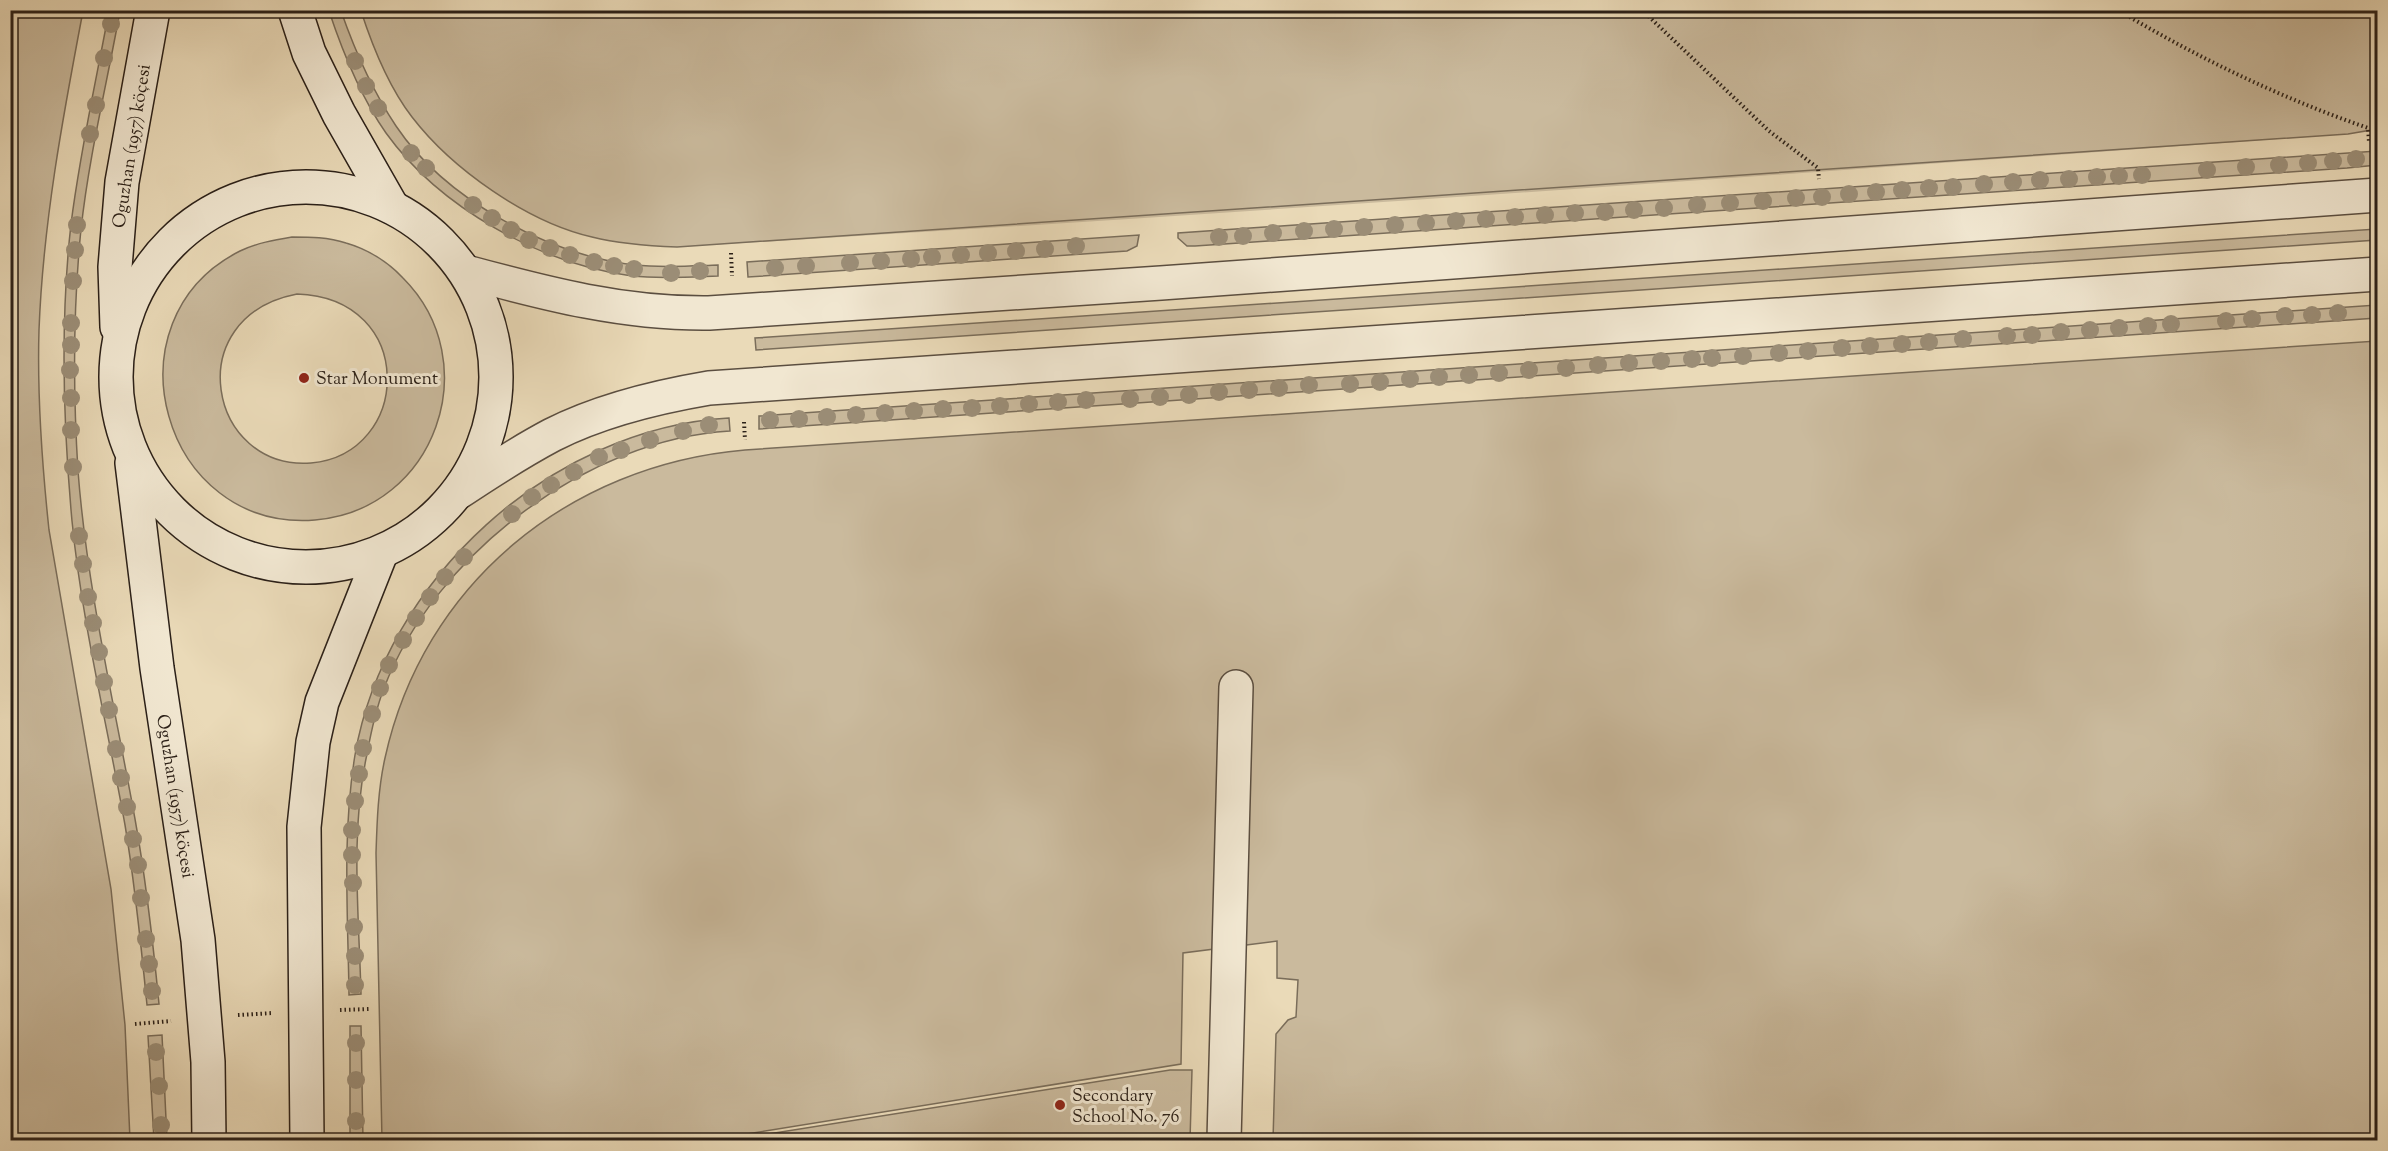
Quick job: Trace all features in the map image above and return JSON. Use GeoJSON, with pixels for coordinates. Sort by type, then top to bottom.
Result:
{"type":"FeatureCollection","features":[{"type":"Feature","properties":{"kind":"street","name":"Oguzhan (1957) köçesi"},"geometry":{"type":"LineString","coordinates":[[153,10],[122,182],[115,267],[116,387],[121,420],[131,452],[157,668],[198,940],[208,1062],[209,1140]]}},
{"type":"Feature","properties":{"kind":"street","name":"Oguzhan (1957) köçesi"},"geometry":{"type":"LineString","coordinates":[[295,10],[309,53],[339,114],[392,207]]}},
{"type":"Feature","properties":{"kind":"street","name":"Oguzhan (1957) köçesi"},"geometry":{"type":"LineString","coordinates":[[117,354],[124,321],[136,291],[154,262],[176,237],[202,217],[232,201],[263,191],[329,187],[362,194],[392,207],[420,224],[445,246],[466,272],[481,302],[492,334],[497,367],[495,400],[489,433],[476,464],[459,492],[436,517],[410,537],[381,553],[350,563],[317,568],[284,567],[251,560],[220,548],[192,530],[175,515],[146,480],[131,452]]}},
{"type":"Feature","properties":{"kind":"street"},"geometry":{"type":"LineString","coordinates":[[466,272],[534,291],[599,304],[666,314],[709,313],[1173,282],[2378,195]]}},
{"type":"Feature","properties":{"kind":"street"},"geometry":{"type":"LineString","coordinates":[[459,492],[512,457],[554,434],[594,417],[643,401],[710,388],[2378,274]]}},
{"type":"Feature","properties":{"kind":"street"},"geometry":{"type":"LineString","coordinates":[[307,1140],[304,827],[313,742],[322,702],[381,553]]}},
{"type":"Feature","properties":{"kind":"street"},"geometry":{"type":"LineString","coordinates":[[1224,1140],[1236,687]]}},
{"type":"Feature","properties":{"kind":"path"},"geometry":{"type":"LineString","coordinates":[[1642,10],[1769,130],[1818,168],[1820,179]]}},
{"type":"Feature","properties":{"kind":"path"},"geometry":{"type":"LineString","coordinates":[[2118,10],[2184,48],[2241,76],[2368,128],[2369,142]]}},
{"type":"Feature","properties":{"kind":"path"},"geometry":{"type":"LineString","coordinates":[[245,1014],[266,1013]]}},
{"type":"Feature","properties":{"kind":"shaded area"},"geometry":{"type":"Polygon","coordinates":[[[10,11],[83,11],[49,210],[41,290],[39,405],[49,530],[111,889],[125,1025],[130,1140],[11,1140],[10,11]]]}},
{"type":"Feature","properties":{"kind":"shaded area"},"geometry":{"type":"Polygon","coordinates":[[[109,11],[120,11],[89,174],[78,259],[75,350],[76,441],[82,515],[94,602],[135,819],[149,911],[159,1004],[147,1005],[129,847],[88,635],[76,559],[65,410],[65,298],[71,224],[109,11]]]}},
{"type":"Feature","properties":{"kind":"shaded area"},"geometry":{"type":"Polygon","coordinates":[[[329,11],[341,11],[365,70],[396,126],[417,153],[470,199],[534,236],[568,249],[602,259],[635,265],[666,267],[718,265],[718,276],[643,277],[598,269],[563,259],[528,245],[464,208],[434,185],[408,160],[386,133],[353,74],[329,11]]]}},
{"type":"Feature","properties":{"kind":"shaded area"},"geometry":{"type":"Polygon","coordinates":[[[361,11],[2377,11],[2377,129],[2348,134],[1513,193],[677,247],[655,246],[613,241],[567,230],[517,206],[469,174],[448,156],[403,105],[382,66],[361,11]]]}},
{"type":"Feature","properties":{"kind":"shaded area"},"geometry":{"type":"Polygon","coordinates":[[[2377,151],[2377,165],[2347,168],[1195,246],[1187,246],[1178,238],[1178,233],[2377,151]]]}},
{"type":"Feature","properties":{"kind":"shaded area"},"geometry":{"type":"Polygon","coordinates":[[[2377,229],[2377,240],[756,350],[755,338],[2377,229]]]}},
{"type":"Feature","properties":{"kind":"shaded area"},"geometry":{"type":"Polygon","coordinates":[[[1139,235],[1137,246],[1127,251],[748,277],[747,262],[1139,235]]]}},
{"type":"Feature","properties":{"kind":"shaded area"},"geometry":{"type":"Polygon","coordinates":[[[292,237],[326,238],[339,241],[369,252],[384,261],[403,278],[428,312],[442,350],[444,389],[436,427],[418,461],[392,490],[357,510],[315,520],[262,515],[219,493],[188,458],[169,416],[163,370],[172,324],[198,283],[240,251],[259,244],[292,237]],[[297,294],[259,308],[235,331],[222,360],[221,390],[230,419],[249,443],[276,459],[311,463],[344,453],[368,433],[383,407],[387,377],[381,347],[364,321],[336,302],[297,294]]]}},
{"type":"Feature","properties":{"kind":"shaded area"},"geometry":{"type":"Polygon","coordinates":[[[2377,305],[2377,318],[759,429],[759,416],[2377,305]]]}},
{"type":"Feature","properties":{"kind":"shaded area"},"geometry":{"type":"Polygon","coordinates":[[[2377,341],[2377,1140],[1273,1140],[1276,1034],[1288,1020],[1296,1017],[1298,980],[1277,978],[1277,941],[1183,953],[1181,1064],[710,1140],[382,1140],[377,829],[379,794],[385,758],[404,695],[433,639],[469,588],[513,544],[564,508],[620,480],[681,460],[745,450],[2377,341]]]}},
{"type":"Feature","properties":{"kind":"shaded area"},"geometry":{"type":"Polygon","coordinates":[[[729,418],[730,431],[676,439],[623,456],[571,481],[522,513],[478,550],[439,593],[408,639],[384,688],[370,737],[362,783],[357,843],[361,994],[349,995],[347,845],[355,755],[372,691],[401,630],[440,574],[486,525],[540,483],[600,450],[663,428],[729,418]]]}},
{"type":"Feature","properties":{"kind":"shaded area"},"geometry":{"type":"Polygon","coordinates":[[[350,1026],[361,1026],[363,1140],[350,1140],[350,1026]]]}},
{"type":"Feature","properties":{"kind":"shaded area"},"geometry":{"type":"Polygon","coordinates":[[[162,1035],[167,1140],[154,1140],[148,1036],[162,1035]]]}},
{"type":"Feature","properties":{"kind":"shaded area","name":"Secondary School No. 76"},"geometry":{"type":"Polygon","coordinates":[[[1170,1070],[1192,1070],[1190,1140],[730,1140],[1170,1070]]]}},
{"type":"Feature","properties":{"kind":"place","name":"Star Monument"},"geometry":{"type":"Point","coordinates":[304,378]}},
{"type":"Feature","properties":{"kind":"place","name":"Secondary School No. 76"},"geometry":{"type":"Point","coordinates":[1060,1105]}}]}
